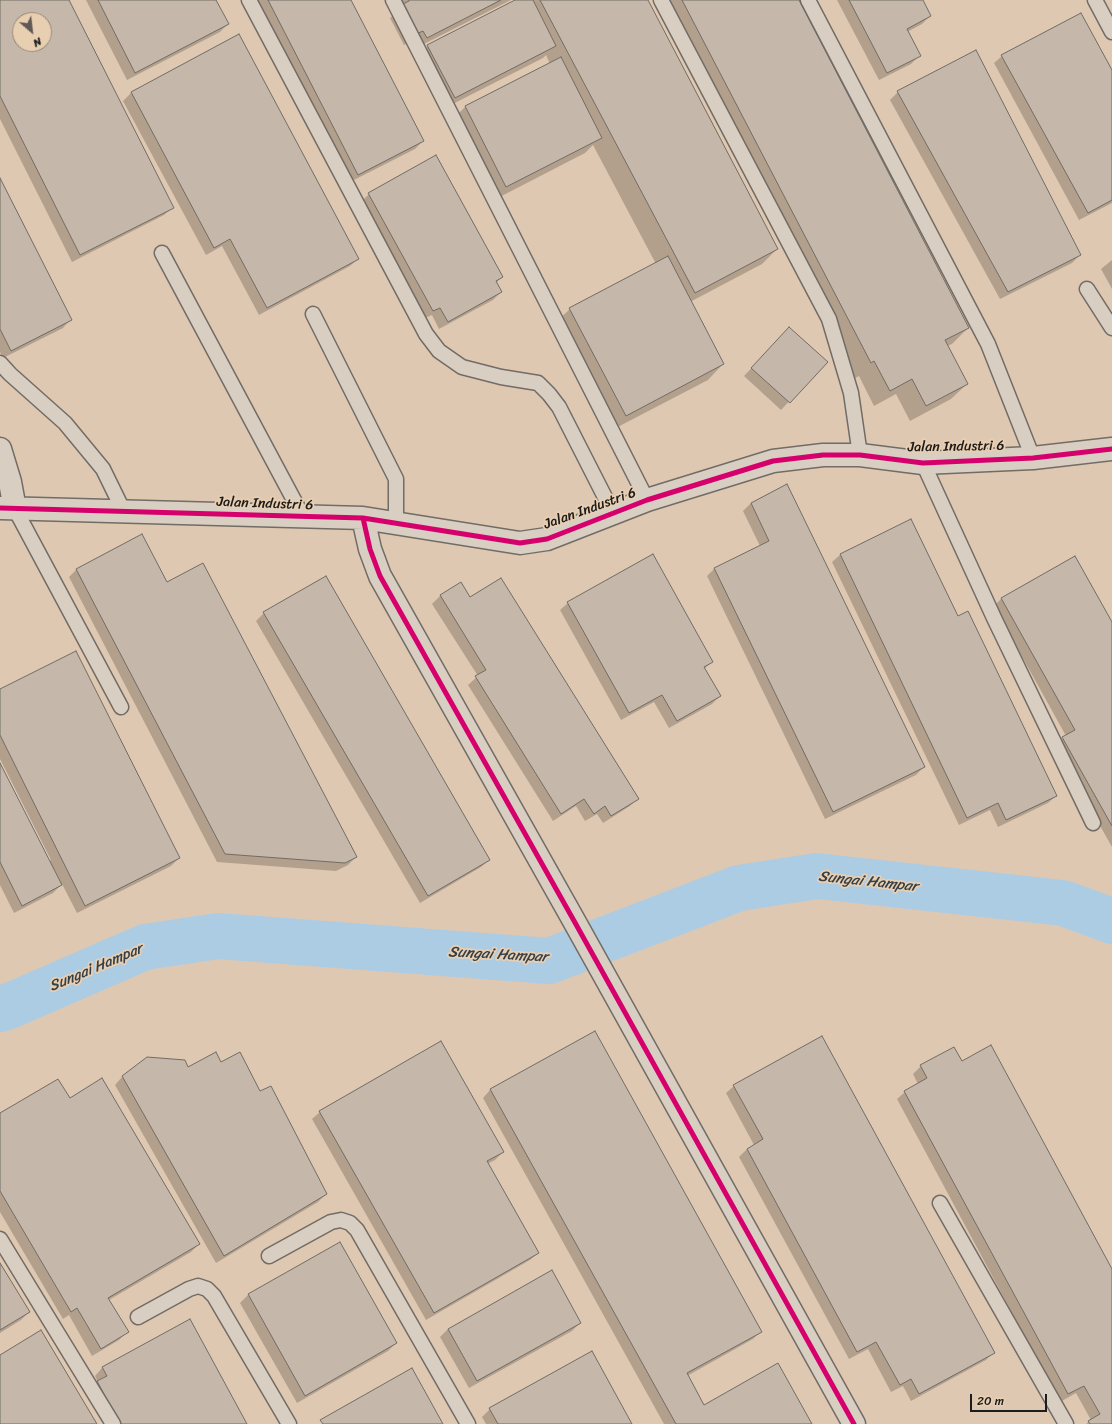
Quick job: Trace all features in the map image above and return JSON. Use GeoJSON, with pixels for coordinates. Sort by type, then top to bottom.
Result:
{"type":"FeatureCollection","features":[{"type":"Feature","properties":{"kind":"street"},"geometry":{"type":"LineString","coordinates":[[0,449],[10,482],[8,509]]}},
{"type":"Feature","properties":{"kind":"street","name":"Jalan Industri 6"},"geometry":{"type":"LineString","coordinates":[[8,509],[363,518],[520,543],[547,539],[647,500],[773,461],[823,455],[860,455],[923,463],[1033,458],[1112,449]]}},
{"type":"Feature","properties":{"kind":"street"},"geometry":{"type":"LineString","coordinates":[[363,518],[370,549],[380,576],[574,919],[854,1424]]}},
{"type":"Feature","properties":{"kind":"lane"},"geometry":{"type":"LineString","coordinates":[[249,0],[426,334],[440,351],[462,367],[501,377],[538,383],[559,407],[613,513]]}},
{"type":"Feature","properties":{"kind":"lane"},"geometry":{"type":"LineString","coordinates":[[393,0],[647,500]]}},
{"type":"Feature","properties":{"kind":"lane"},"geometry":{"type":"LineString","coordinates":[[661,0],[828,319],[851,393],[860,455]]}},
{"type":"Feature","properties":{"kind":"lane"},"geometry":{"type":"LineString","coordinates":[[808,0],[988,344],[1033,458]]}},
{"type":"Feature","properties":{"kind":"lane"},"geometry":{"type":"LineString","coordinates":[[1095,0],[1112,32]]}},
{"type":"Feature","properties":{"kind":"lane"},"geometry":{"type":"LineString","coordinates":[[162,253],[303,517]]}},
{"type":"Feature","properties":{"kind":"lane"},"geometry":{"type":"LineString","coordinates":[[1087,289],[1112,328]]}},
{"type":"Feature","properties":{"kind":"lane"},"geometry":{"type":"LineString","coordinates":[[313,314],[396,479],[396,523]]}},
{"type":"Feature","properties":{"kind":"lane"},"geometry":{"type":"LineString","coordinates":[[0,363],[10,374],[65,423],[103,469],[124,512]]}},
{"type":"Feature","properties":{"kind":"lane"},"geometry":{"type":"LineString","coordinates":[[923,463],[994,618],[1093,823]]}},
{"type":"Feature","properties":{"kind":"lane"},"geometry":{"type":"LineString","coordinates":[[8,509],[121,707]]}},
{"type":"Feature","properties":{"kind":"lane"},"geometry":{"type":"LineString","coordinates":[[940,1203],[1066,1424]]}},
{"type":"Feature","properties":{"kind":"lane"},"geometry":{"type":"LineString","coordinates":[[269,1256],[331,1222],[341,1220],[350,1223],[357,1230],[468,1424]]}},
{"type":"Feature","properties":{"kind":"lane"},"geometry":{"type":"LineString","coordinates":[[0,1239],[113,1424]]}},
{"type":"Feature","properties":{"kind":"lane"},"geometry":{"type":"LineString","coordinates":[[138,1317],[188,1289],[198,1286],[207,1289],[214,1296],[289,1424]]}},
{"type":"Feature","properties":{"kind":"shaded area"},"geometry":{"type":"Polygon","coordinates":[[[0,0],[1112,0],[1112,1424],[0,1424],[0,0]]]}},
{"type":"Feature","properties":{"kind":"building"},"geometry":{"type":"Polygon","coordinates":[[[0,0],[69,0],[174,208],[80,255],[0,96],[0,0]]]}},
{"type":"Feature","properties":{"kind":"building"},"geometry":{"type":"Polygon","coordinates":[[[98,0],[216,0],[229,24],[135,73],[98,0]]]}},
{"type":"Feature","properties":{"kind":"building"},"geometry":{"type":"Polygon","coordinates":[[[268,0],[351,0],[424,141],[358,175],[268,0]]]}},
{"type":"Feature","properties":{"kind":"building"},"geometry":{"type":"Polygon","coordinates":[[[409,0],[501,0],[427,38],[423,31],[416,34],[401,5],[409,0]]]}},
{"type":"Feature","properties":{"kind":"building"},"geometry":{"type":"Polygon","coordinates":[[[515,0],[533,0],[556,46],[455,98],[427,45],[515,0]]]}},
{"type":"Feature","properties":{"kind":"building"},"geometry":{"type":"Polygon","coordinates":[[[540,0],[648,0],[778,249],[695,293],[540,0]]]}},
{"type":"Feature","properties":{"kind":"building"},"geometry":{"type":"Polygon","coordinates":[[[682,0],[799,0],[969,328],[945,340],[968,384],[926,406],[912,379],[890,391],[874,361],[871,363],[682,0]]]}},
{"type":"Feature","properties":{"kind":"building"},"geometry":{"type":"Polygon","coordinates":[[[849,0],[923,0],[931,16],[907,29],[921,56],[887,73],[849,0]]]}},
{"type":"Feature","properties":{"kind":"building"},"geometry":{"type":"Polygon","coordinates":[[[1081,13],[1112,70],[1112,200],[1088,213],[1001,55],[1081,13]]]}},
{"type":"Feature","properties":{"kind":"building"},"geometry":{"type":"Polygon","coordinates":[[[239,34],[359,259],[267,308],[230,239],[214,248],[131,92],[239,34]]]}},
{"type":"Feature","properties":{"kind":"building"},"geometry":{"type":"Polygon","coordinates":[[[976,50],[1081,255],[1008,292],[897,91],[976,50]]]}},
{"type":"Feature","properties":{"kind":"building"},"geometry":{"type":"Polygon","coordinates":[[[561,57],[602,138],[506,187],[465,106],[561,57]]]}},
{"type":"Feature","properties":{"kind":"building"},"geometry":{"type":"Polygon","coordinates":[[[436,155],[503,277],[496,281],[502,292],[448,322],[440,308],[433,311],[368,193],[436,155]]]}},
{"type":"Feature","properties":{"kind":"building"},"geometry":{"type":"Polygon","coordinates":[[[0,178],[72,320],[11,351],[0,329],[0,178]]]}},
{"type":"Feature","properties":{"kind":"building"},"geometry":{"type":"Polygon","coordinates":[[[668,256],[724,364],[626,416],[569,308],[668,256]]]}},
{"type":"Feature","properties":{"kind":"building"},"geometry":{"type":"Polygon","coordinates":[[[789,327],[828,362],[790,403],[751,368],[789,327]]]}},
{"type":"Feature","properties":{"kind":"building"},"geometry":{"type":"Polygon","coordinates":[[[787,484],[925,767],[833,812],[714,568],[769,541],[751,503],[787,484]]]}},
{"type":"Feature","properties":{"kind":"building"},"geometry":{"type":"Polygon","coordinates":[[[911,519],[958,616],[968,611],[1057,796],[1006,820],[998,803],[967,818],[840,554],[911,519]]]}},
{"type":"Feature","properties":{"kind":"building"},"geometry":{"type":"Polygon","coordinates":[[[142,534],[167,582],[203,563],[357,857],[345,863],[225,854],[76,569],[142,534]]]}},
{"type":"Feature","properties":{"kind":"building"},"geometry":{"type":"Polygon","coordinates":[[[653,554],[713,662],[704,667],[721,696],[677,721],[662,695],[629,713],[567,602],[653,554]]]}},
{"type":"Feature","properties":{"kind":"building"},"geometry":{"type":"Polygon","coordinates":[[[1075,556],[1112,622],[1112,826],[1062,737],[1075,730],[1001,598],[1075,556]]]}},
{"type":"Feature","properties":{"kind":"building"},"geometry":{"type":"Polygon","coordinates":[[[326,576],[490,860],[428,896],[263,612],[326,576]]]}},
{"type":"Feature","properties":{"kind":"building"},"geometry":{"type":"Polygon","coordinates":[[[501,578],[639,799],[611,816],[605,806],[594,814],[584,799],[561,814],[475,676],[486,670],[440,595],[461,582],[470,597],[501,578]]]}},
{"type":"Feature","properties":{"kind":"building"},"geometry":{"type":"Polygon","coordinates":[[[76,651],[180,858],[85,906],[0,735],[0,689],[76,651]]]}},
{"type":"Feature","properties":{"kind":"building"},"geometry":{"type":"Polygon","coordinates":[[[0,763],[62,885],[22,906],[0,862],[0,763]]]}},
{"type":"Feature","properties":{"kind":"building"},"geometry":{"type":"Polygon","coordinates":[[[595,1031],[762,1332],[687,1373],[704,1405],[778,1363],[812,1424],[676,1424],[490,1089],[595,1031]]]}},
{"type":"Feature","properties":{"kind":"building"},"geometry":{"type":"Polygon","coordinates":[[[822,1036],[995,1353],[919,1394],[911,1379],[900,1385],[876,1342],[857,1352],[747,1149],[763,1139],[733,1085],[822,1036]]]}},
{"type":"Feature","properties":{"kind":"building"},"geometry":{"type":"Polygon","coordinates":[[[441,1041],[504,1152],[487,1161],[539,1253],[434,1313],[319,1111],[441,1041]]]}},
{"type":"Feature","properties":{"kind":"building"},"geometry":{"type":"Polygon","coordinates":[[[991,1045],[1112,1269],[1112,1424],[1090,1424],[1088,1421],[1100,1414],[1084,1386],[1068,1394],[904,1091],[927,1078],[920,1065],[954,1047],[962,1061],[991,1045]]]}},
{"type":"Feature","properties":{"kind":"building"},"geometry":{"type":"Polygon","coordinates":[[[216,1052],[221,1062],[240,1052],[260,1091],[271,1086],[327,1194],[224,1256],[122,1076],[147,1057],[185,1060],[188,1067],[216,1052]]]}},
{"type":"Feature","properties":{"kind":"building"},"geometry":{"type":"Polygon","coordinates":[[[102,1078],[200,1244],[108,1298],[129,1332],[101,1349],[77,1308],[71,1312],[0,1191],[0,1113],[58,1079],[70,1098],[102,1078]]]}},
{"type":"Feature","properties":{"kind":"building"},"geometry":{"type":"Polygon","coordinates":[[[340,1242],[397,1343],[305,1396],[248,1294],[340,1242]]]}},
{"type":"Feature","properties":{"kind":"building"},"geometry":{"type":"Polygon","coordinates":[[[0,1263],[30,1312],[0,1330],[0,1263]]]}},
{"type":"Feature","properties":{"kind":"building"},"geometry":{"type":"Polygon","coordinates":[[[552,1270],[581,1323],[477,1381],[448,1329],[552,1270]]]}},
{"type":"Feature","properties":{"kind":"building"},"geometry":{"type":"Polygon","coordinates":[[[190,1319],[247,1424],[120,1424],[97,1381],[107,1376],[102,1367],[190,1319]]]}},
{"type":"Feature","properties":{"kind":"building"},"geometry":{"type":"Polygon","coordinates":[[[41,1330],[97,1424],[0,1424],[0,1355],[41,1330]]]}},
{"type":"Feature","properties":{"kind":"building"},"geometry":{"type":"Polygon","coordinates":[[[592,1351],[632,1424],[498,1424],[489,1408],[592,1351]]]}},
{"type":"Feature","properties":{"kind":"building"},"geometry":{"type":"Polygon","coordinates":[[[412,1368],[443,1424],[323,1424],[320,1420],[412,1368]]]}},
{"type":"Feature","properties":{"kind":"waterway","name":"Sungai Hampar"},"geometry":{"type":"LineString","coordinates":[[0,1009],[145,947],[218,936],[549,961],[739,888],[817,876],[1063,903],[1112,921]]}},
{"type":"Feature","properties":{"kind":"cycle path"},"geometry":{"type":"LineString","coordinates":[[0,508],[363,518],[520,543],[547,539],[647,500],[773,461],[823,455],[860,455],[923,463],[1033,458],[1112,449]]}},
{"type":"Feature","properties":{"kind":"cycle path"},"geometry":{"type":"LineString","coordinates":[[363,518],[370,549],[380,576],[854,1424]]}}]}
